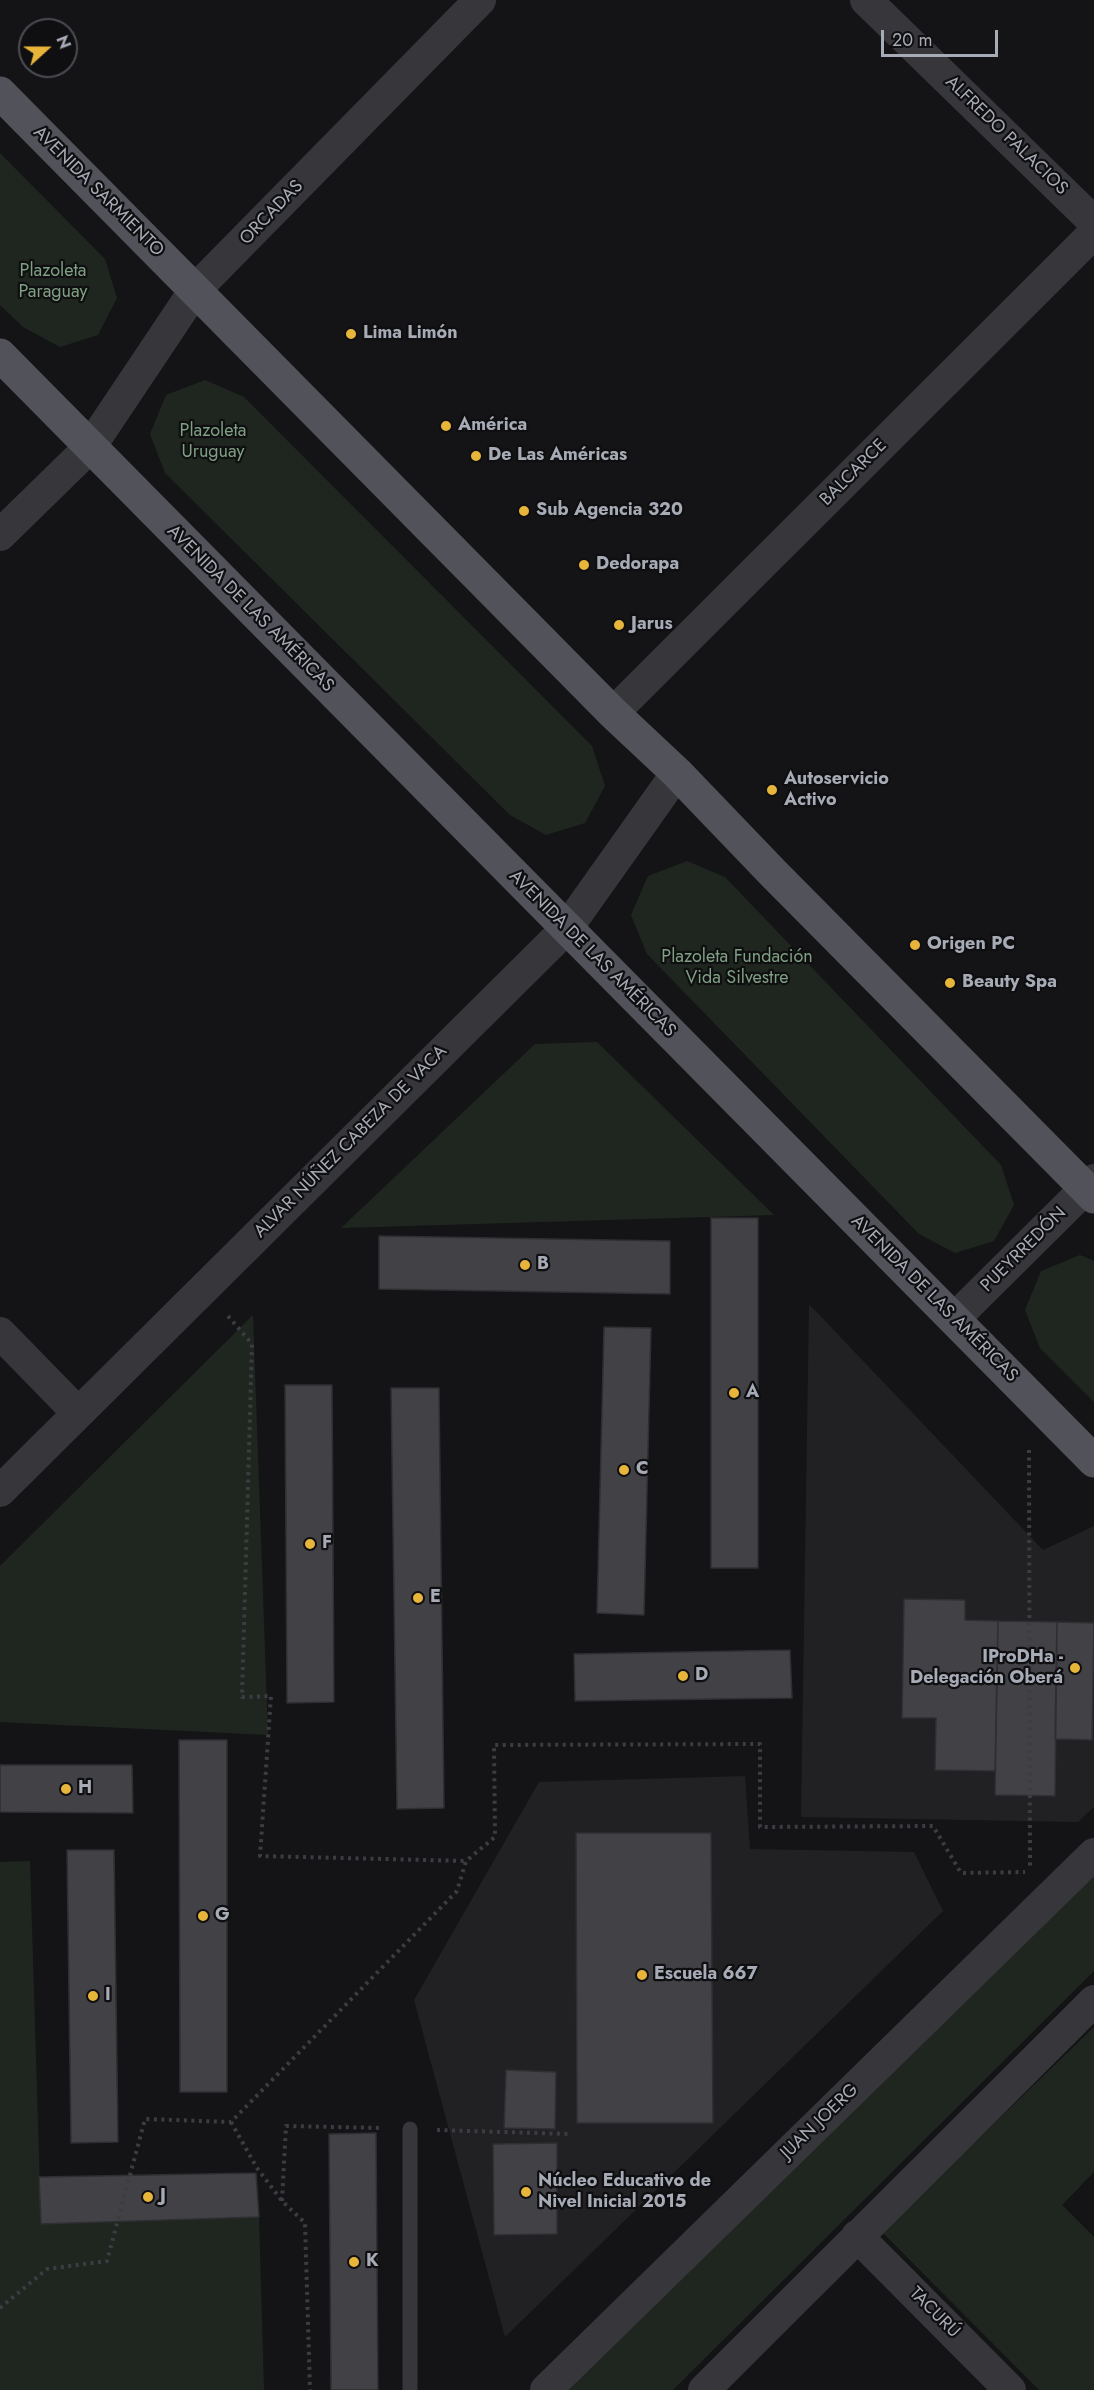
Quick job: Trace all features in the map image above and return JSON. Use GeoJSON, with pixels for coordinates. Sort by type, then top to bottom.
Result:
{"type":"FeatureCollection","features":[{"type":"Feature","properties":{"kind":"main road","name":"AVENIDA SARMIENTO"},"geometry":{"type":"LineString","coordinates":[[0,93],[195,290]]}},
{"type":"Feature","properties":{"kind":"main road"},"geometry":{"type":"LineString","coordinates":[[195,290],[613,712],[677,773],[773,873],[1091,1188]]}},
{"type":"Feature","properties":{"kind":"main road"},"geometry":{"type":"LineString","coordinates":[[0,355],[90,447]]}},
{"type":"Feature","properties":{"kind":"main road","name":"AVENIDA DE LAS AMÉRICAS"},"geometry":{"type":"LineString","coordinates":[[90,447],[1094,1461]]}},
{"type":"Feature","properties":{"kind":"street","name":"ORCADAS"},"geometry":{"type":"LineString","coordinates":[[0,535],[90,447],[195,290],[480,0]]}},
{"type":"Feature","properties":{"kind":"street","name":"ALFREDO PALACIOS"},"geometry":{"type":"LineString","coordinates":[[866,0],[1094,222]]}},
{"type":"Feature","properties":{"kind":"street","name":"BALCARCE"},"geometry":{"type":"LineString","coordinates":[[613,712],[1094,233]]}},
{"type":"Feature","properties":{"kind":"street","name":"ALVAR NÚÑEZ CABEZA DE VACA"},"geometry":{"type":"LineString","coordinates":[[0,1491],[567,928],[677,773]]}},
{"type":"Feature","properties":{"kind":"street","name":"PUEYRREDÓN"},"geometry":{"type":"LineString","coordinates":[[954,1319],[1091,1188]]}},
{"type":"Feature","properties":{"kind":"street"},"geometry":{"type":"LineString","coordinates":[[0,1333],[78,1413]]}},
{"type":"Feature","properties":{"kind":"street","name":"JUAN JOERG"},"geometry":{"type":"LineString","coordinates":[[546,2390],[1094,1854]]}},
{"type":"Feature","properties":{"kind":"street"},"geometry":{"type":"LineString","coordinates":[[704,2390],[1094,2001]]}},
{"type":"Feature","properties":{"kind":"street","name":"TACURÚ"},"geometry":{"type":"LineString","coordinates":[[857,2236],[1010,2390]]}},
{"type":"Feature","properties":{"kind":"lane"},"geometry":{"type":"LineString","coordinates":[[410,2129],[410,2390]]}},
{"type":"Feature","properties":{"kind":"path"},"geometry":{"type":"LineString","coordinates":[[204,1288],[252,1344],[242,1697],[271,1696],[260,1856],[466,1861]]}},
{"type":"Feature","properties":{"kind":"path"},"geometry":{"type":"LineString","coordinates":[[0,2308],[47,2269],[107,2261],[145,2120],[231,2122],[457,1891],[466,1861],[495,1837],[494,1745],[760,1744],[760,1827],[933,1826],[961,1874],[1030,1872],[1029,1395]]}},
{"type":"Feature","properties":{"kind":"path"},"geometry":{"type":"LineString","coordinates":[[231,2122],[257,2168],[282,2201],[305,2223],[310,2390]]}},
{"type":"Feature","properties":{"kind":"shaded area"},"geometry":{"type":"Polygon","coordinates":[[[809,1304],[1043,1550],[1094,1526],[1094,1807],[1078,1822],[801,1817],[809,1304]]]}},
{"type":"Feature","properties":{"kind":"shaded area"},"geometry":{"type":"Polygon","coordinates":[[[745,1776],[750,1849],[914,1852],[943,1911],[505,2337],[414,2000],[539,1782],[745,1776]]]}},
{"type":"Feature","properties":{"kind":"green space","name":"Plazoleta Paraguay"},"geometry":{"type":"Polygon","coordinates":[[[0,153],[105,259],[117,298],[98,335],[60,347],[23,327],[0,305],[0,153]]]}},
{"type":"Feature","properties":{"kind":"green space","name":"Plazoleta Uruguay"},"geometry":{"type":"Polygon","coordinates":[[[205,380],[244,397],[592,746],[605,786],[585,823],[546,835],[510,815],[165,473],[150,434],[166,395],[205,380]]]}},
{"type":"Feature","properties":{"kind":"green space","name":"Plazoleta Fundación Vida Silvestre"},"geometry":{"type":"Polygon","coordinates":[[[687,861],[725,877],[1001,1165],[1014,1205],[994,1241],[955,1253],[919,1234],[647,954],[631,915],[648,876],[687,861]]]}},
{"type":"Feature","properties":{"kind":"green space"},"geometry":{"type":"Polygon","coordinates":[[[597,1042],[774,1215],[341,1228],[535,1044],[597,1042]]]}},
{"type":"Feature","properties":{"kind":"green space"},"geometry":{"type":"Polygon","coordinates":[[[1080,1255],[1094,1261],[1094,1402],[1040,1348],[1025,1310],[1041,1271],[1080,1255]]]}},
{"type":"Feature","properties":{"kind":"green space"},"geometry":{"type":"Polygon","coordinates":[[[253,1315],[268,1735],[0,1722],[0,1566],[253,1315]]]}},
{"type":"Feature","properties":{"kind":"green space"},"geometry":{"type":"Polygon","coordinates":[[[30,1861],[41,2223],[259,2217],[264,2390],[0,2390],[0,1862],[30,1861]]]}},
{"type":"Feature","properties":{"kind":"green space"},"geometry":{"type":"Polygon","coordinates":[[[1094,1875],[1094,1971],[673,2390],[569,2390],[1094,1875]]]}},
{"type":"Feature","properties":{"kind":"green space"},"geometry":{"type":"Polygon","coordinates":[[[1094,2027],[1094,2172],[1062,2205],[1094,2237],[1094,2390],[1039,2390],[882,2232],[1094,2027]]]}},
{"type":"Feature","properties":{"kind":"building","name":"A"},"geometry":{"type":"Polygon","coordinates":[[[711,1218],[758,1218],[758,1568],[711,1568],[711,1218]]]}},
{"type":"Feature","properties":{"kind":"building","name":"B"},"geometry":{"type":"Polygon","coordinates":[[[379,1236],[670,1241],[670,1294],[379,1289],[379,1236]]]}},
{"type":"Feature","properties":{"kind":"building","name":"C"},"geometry":{"type":"Polygon","coordinates":[[[604,1327],[651,1328],[644,1615],[597,1613],[604,1327]]]}},
{"type":"Feature","properties":{"kind":"building","name":"F"},"geometry":{"type":"Polygon","coordinates":[[[285,1385],[332,1385],[334,1702],[287,1703],[285,1385]]]}},
{"type":"Feature","properties":{"kind":"building","name":"E"},"geometry":{"type":"Polygon","coordinates":[[[391,1388],[439,1388],[444,1808],[397,1809],[391,1388]]]}},
{"type":"Feature","properties":{"kind":"building"},"geometry":{"type":"Polygon","coordinates":[[[904,1599],[965,1600],[965,1620],[998,1621],[995,1771],[935,1770],[936,1718],[902,1718],[904,1599]]]}},
{"type":"Feature","properties":{"kind":"building"},"geometry":{"type":"Polygon","coordinates":[[[998,1621],[1057,1622],[1055,1796],[995,1795],[998,1621]]]}},
{"type":"Feature","properties":{"kind":"building","name":"IProDHa - Delegación Oberá"},"geometry":{"type":"Polygon","coordinates":[[[1057,1622],[1094,1623],[1092,1740],[1055,1739],[1057,1622]]]}},
{"type":"Feature","properties":{"kind":"building","name":"D"},"geometry":{"type":"Polygon","coordinates":[[[790,1650],[792,1698],[575,1701],[574,1654],[790,1650]]]}},
{"type":"Feature","properties":{"kind":"building","name":"G"},"geometry":{"type":"Polygon","coordinates":[[[179,1740],[227,1740],[227,2092],[180,2092],[179,1740]]]}},
{"type":"Feature","properties":{"kind":"building","name":"H"},"geometry":{"type":"Polygon","coordinates":[[[0,1765],[132,1765],[133,1813],[0,1812],[0,1765]]]}},
{"type":"Feature","properties":{"kind":"building"},"geometry":{"type":"Polygon","coordinates":[[[576,1833],[711,1833],[713,2123],[577,2123],[576,1833]]]}},
{"type":"Feature","properties":{"kind":"building","name":"I"},"geometry":{"type":"Polygon","coordinates":[[[67,1850],[114,1850],[118,2142],[71,2143],[67,1850]]]}},
{"type":"Feature","properties":{"kind":"building"},"geometry":{"type":"Polygon","coordinates":[[[506,2070],[556,2072],[555,2129],[504,2128],[506,2070]]]}},
{"type":"Feature","properties":{"kind":"building","name":"K"},"geometry":{"type":"Polygon","coordinates":[[[376,2133],[378,2390],[331,2390],[329,2134],[376,2133]]]}},
{"type":"Feature","properties":{"kind":"building"},"geometry":{"type":"Polygon","coordinates":[[[557,2143],[557,2234],[494,2235],[493,2144],[557,2143]]]}},
{"type":"Feature","properties":{"kind":"building","name":"J"},"geometry":{"type":"Polygon","coordinates":[[[256,2173],[259,2217],[41,2224],[39,2177],[256,2173]]]}},
{"type":"Feature","properties":{"kind":"place","name":"Lima Limón"},"geometry":{"type":"Point","coordinates":[351,334]}},
{"type":"Feature","properties":{"kind":"place","name":"América"},"geometry":{"type":"Point","coordinates":[446,426]}},
{"type":"Feature","properties":{"kind":"place","name":"De Las Américas"},"geometry":{"type":"Point","coordinates":[476,456]}},
{"type":"Feature","properties":{"kind":"place","name":"Sub Agencia 320"},"geometry":{"type":"Point","coordinates":[524,511]}},
{"type":"Feature","properties":{"kind":"place","name":"Dedorapa"},"geometry":{"type":"Point","coordinates":[584,565]}},
{"type":"Feature","properties":{"kind":"place","name":"Jarus"},"geometry":{"type":"Point","coordinates":[619,625]}},
{"type":"Feature","properties":{"kind":"place","name":"Autoservicio Activo"},"geometry":{"type":"Point","coordinates":[772,790]}},
{"type":"Feature","properties":{"kind":"place","name":"Origen PC"},"geometry":{"type":"Point","coordinates":[915,945]}},
{"type":"Feature","properties":{"kind":"place","name":"Beauty Spa"},"geometry":{"type":"Point","coordinates":[950,983]}},
{"type":"Feature","properties":{"kind":"place","name":"B"},"geometry":{"type":"Point","coordinates":[525,1265]}},
{"type":"Feature","properties":{"kind":"place","name":"A"},"geometry":{"type":"Point","coordinates":[734,1393]}},
{"type":"Feature","properties":{"kind":"place","name":"C"},"geometry":{"type":"Point","coordinates":[624,1470]}},
{"type":"Feature","properties":{"kind":"place","name":"F"},"geometry":{"type":"Point","coordinates":[310,1544]}},
{"type":"Feature","properties":{"kind":"place","name":"E"},"geometry":{"type":"Point","coordinates":[418,1598]}},
{"type":"Feature","properties":{"kind":"place","name":"IProDHa - Delegación Oberá"},"geometry":{"type":"Point","coordinates":[1075,1668]}},
{"type":"Feature","properties":{"kind":"place","name":"D"},"geometry":{"type":"Point","coordinates":[683,1676]}},
{"type":"Feature","properties":{"kind":"place","name":"H"},"geometry":{"type":"Point","coordinates":[66,1789]}},
{"type":"Feature","properties":{"kind":"place","name":"G"},"geometry":{"type":"Point","coordinates":[203,1916]}},
{"type":"Feature","properties":{"kind":"place","name":"Escuela 667"},"geometry":{"type":"Point","coordinates":[642,1975]}},
{"type":"Feature","properties":{"kind":"place","name":"I"},"geometry":{"type":"Point","coordinates":[93,1996]}},
{"type":"Feature","properties":{"kind":"place","name":"Núcleo Educativo de Nivel Inicial 2015"},"geometry":{"type":"Point","coordinates":[526,2192]}},
{"type":"Feature","properties":{"kind":"place","name":"J"},"geometry":{"type":"Point","coordinates":[148,2197]}},
{"type":"Feature","properties":{"kind":"place","name":"K"},"geometry":{"type":"Point","coordinates":[354,2262]}}]}
